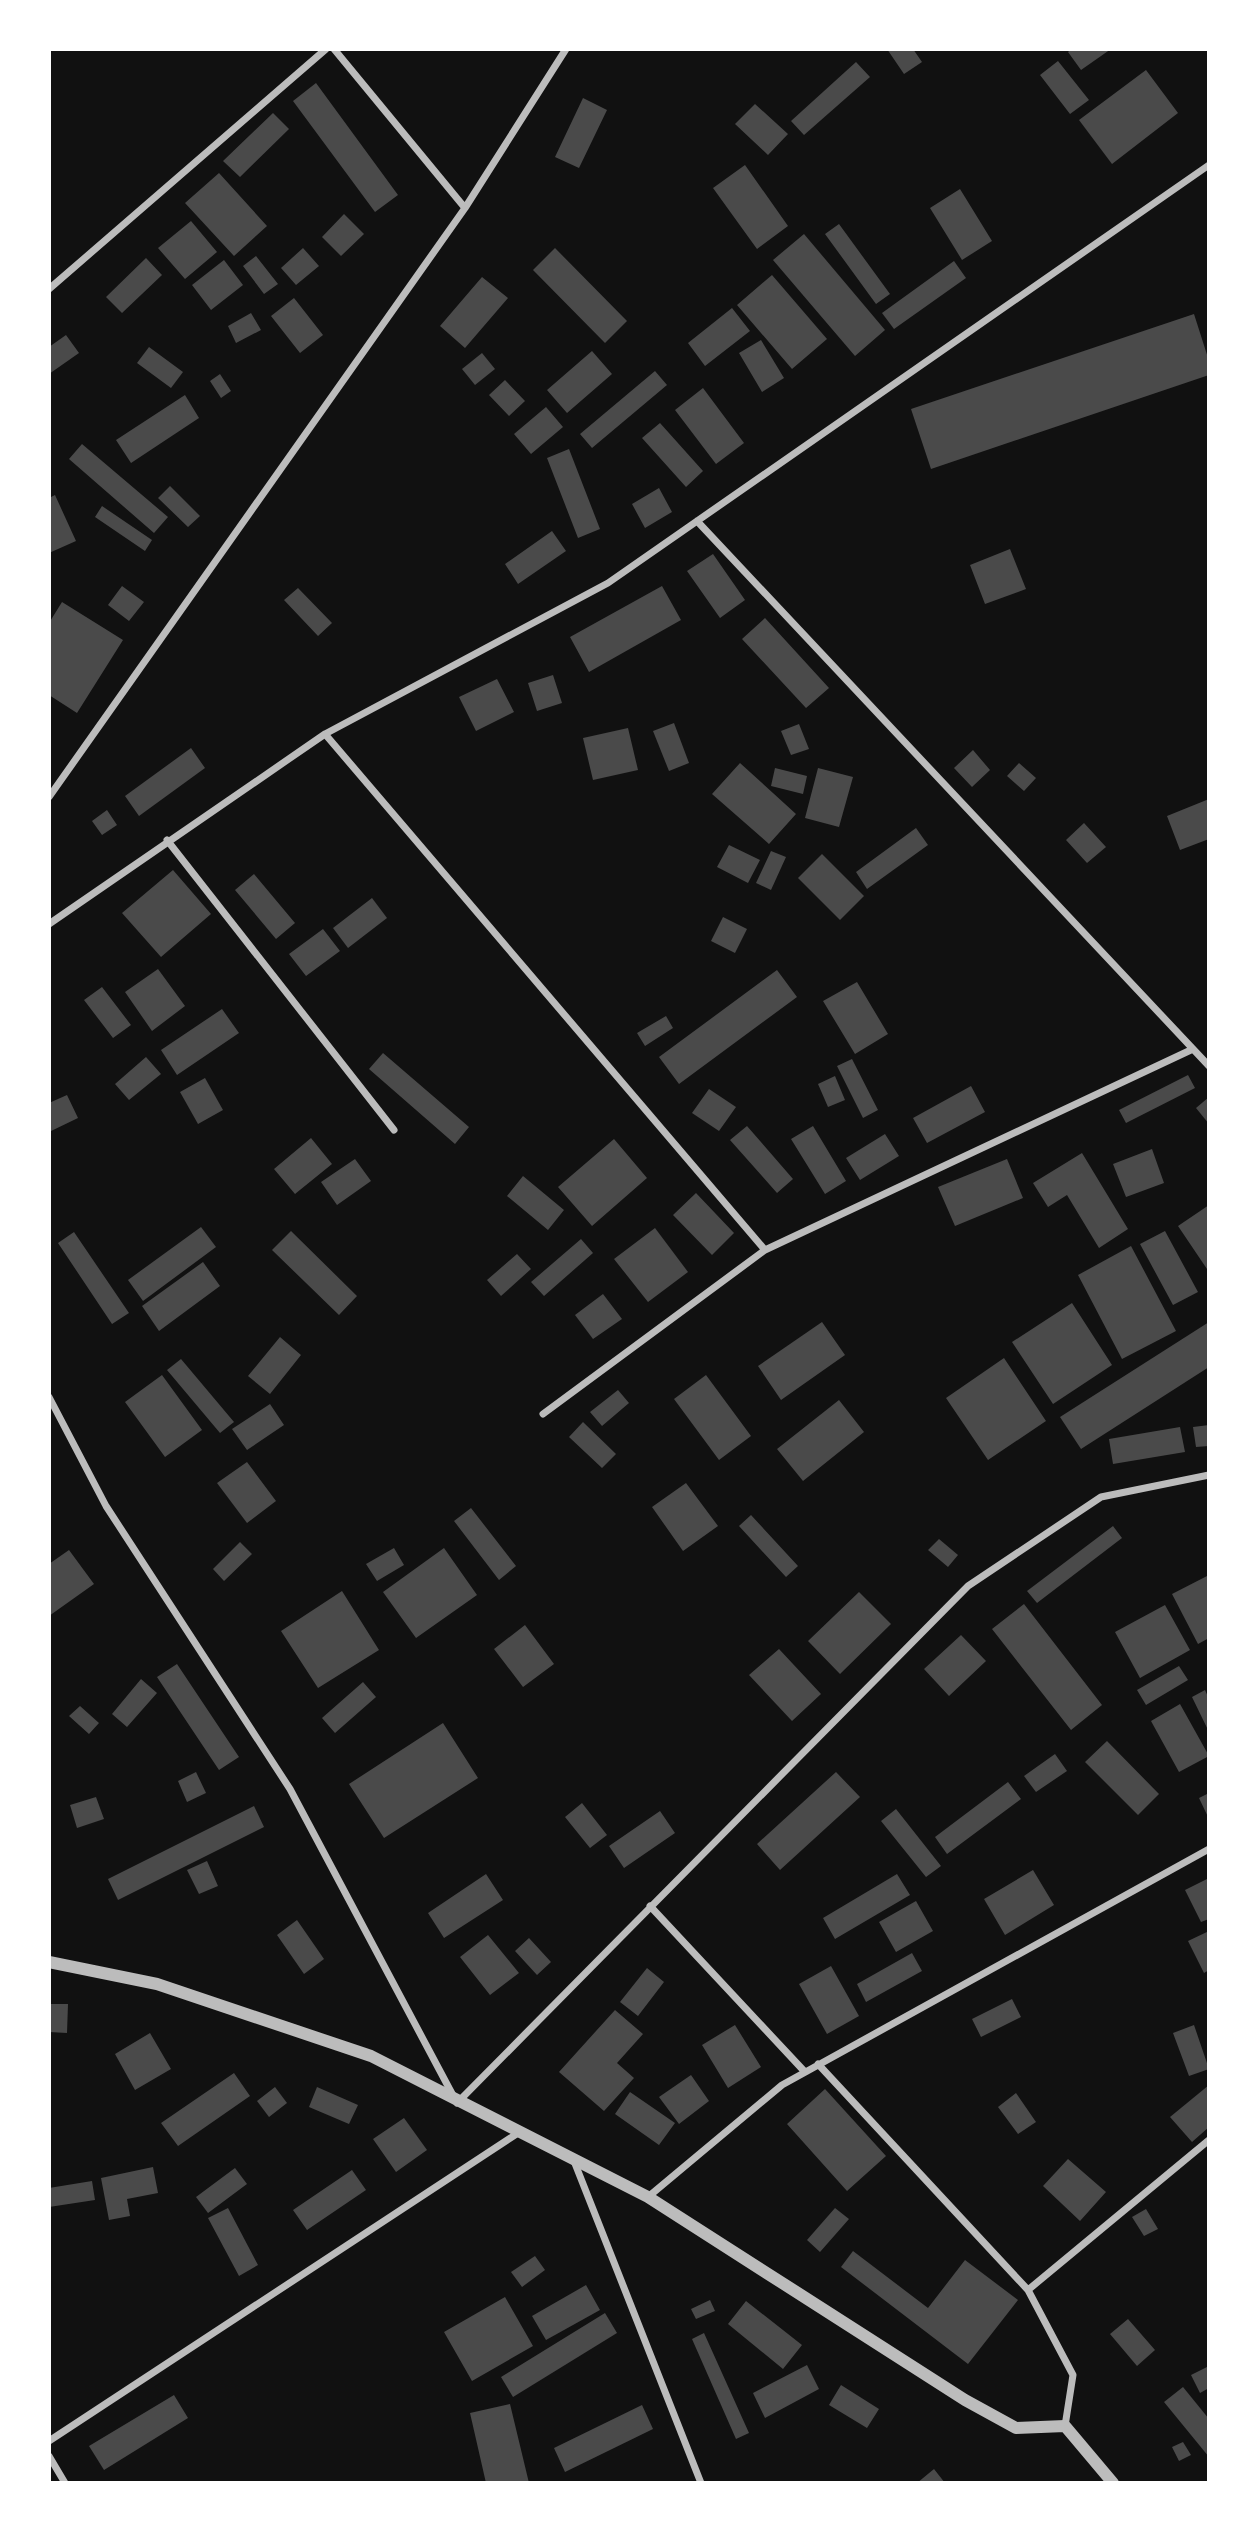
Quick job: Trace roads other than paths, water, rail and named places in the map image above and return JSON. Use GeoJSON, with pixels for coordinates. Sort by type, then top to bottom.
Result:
{"type":"FeatureCollection","features":[{"type":"Feature","properties":{"kind":"street"},"geometry":{"type":"LineString","coordinates":[[49,289],[326,49]]}},
{"type":"Feature","properties":{"kind":"street"},"geometry":{"type":"LineString","coordinates":[[334,49],[465,208]]}},
{"type":"Feature","properties":{"kind":"street"},"geometry":{"type":"LineString","coordinates":[[49,797],[465,208],[566,49]]}},
{"type":"Feature","properties":{"kind":"street"},"geometry":{"type":"LineString","coordinates":[[49,924],[324,734],[608,583],[1209,165]]}},
{"type":"Feature","properties":{"kind":"street"},"geometry":{"type":"LineString","coordinates":[[697,521],[1209,1066]]}},
{"type":"Feature","properties":{"kind":"street"},"geometry":{"type":"LineString","coordinates":[[324,734],[765,1250]]}},
{"type":"Feature","properties":{"kind":"street"},"geometry":{"type":"LineString","coordinates":[[167,840],[394,1130]]}},
{"type":"Feature","properties":{"kind":"street"},"geometry":{"type":"LineString","coordinates":[[542,1414],[765,1250],[1193,1049]]}},
{"type":"Feature","properties":{"kind":"street"},"geometry":{"type":"LineString","coordinates":[[49,1397],[106,1506],[290,1789],[457,2103]]}},
{"type":"Feature","properties":{"kind":"street"},"geometry":{"type":"LineString","coordinates":[[457,2103],[968,1586],[1101,1497],[1209,1475]]}},
{"type":"Feature","properties":{"kind":"street"},"geometry":{"type":"LineString","coordinates":[[648,2197],[782,2085],[1209,1849]]}},
{"type":"Feature","properties":{"kind":"street"},"geometry":{"type":"LineString","coordinates":[[650,1906],[805,2072]]}},
{"type":"Feature","properties":{"kind":"street"},"geometry":{"type":"LineString","coordinates":[[49,1962],[158,1984],[358,2052],[648,2197],[965,2400],[1016,2428],[1065,2427]]}},
{"type":"Feature","properties":{"kind":"street"},"geometry":{"type":"LineString","coordinates":[[818,2064],[1028,2290],[1073,2375],[1065,2427],[1113,2483]]}},
{"type":"Feature","properties":{"kind":"street"},"geometry":{"type":"LineString","coordinates":[[49,2441],[518,2133]]}},
{"type":"Feature","properties":{"kind":"street"},"geometry":{"type":"LineString","coordinates":[[1028,2290],[1209,2140]]}},
{"type":"Feature","properties":{"kind":"street"},"geometry":{"type":"LineString","coordinates":[[574,2161],[701,2483]]}},
{"type":"Feature","properties":{"kind":"street"},"geometry":{"type":"LineString","coordinates":[[49,2456],[65,2483]]}}]}
